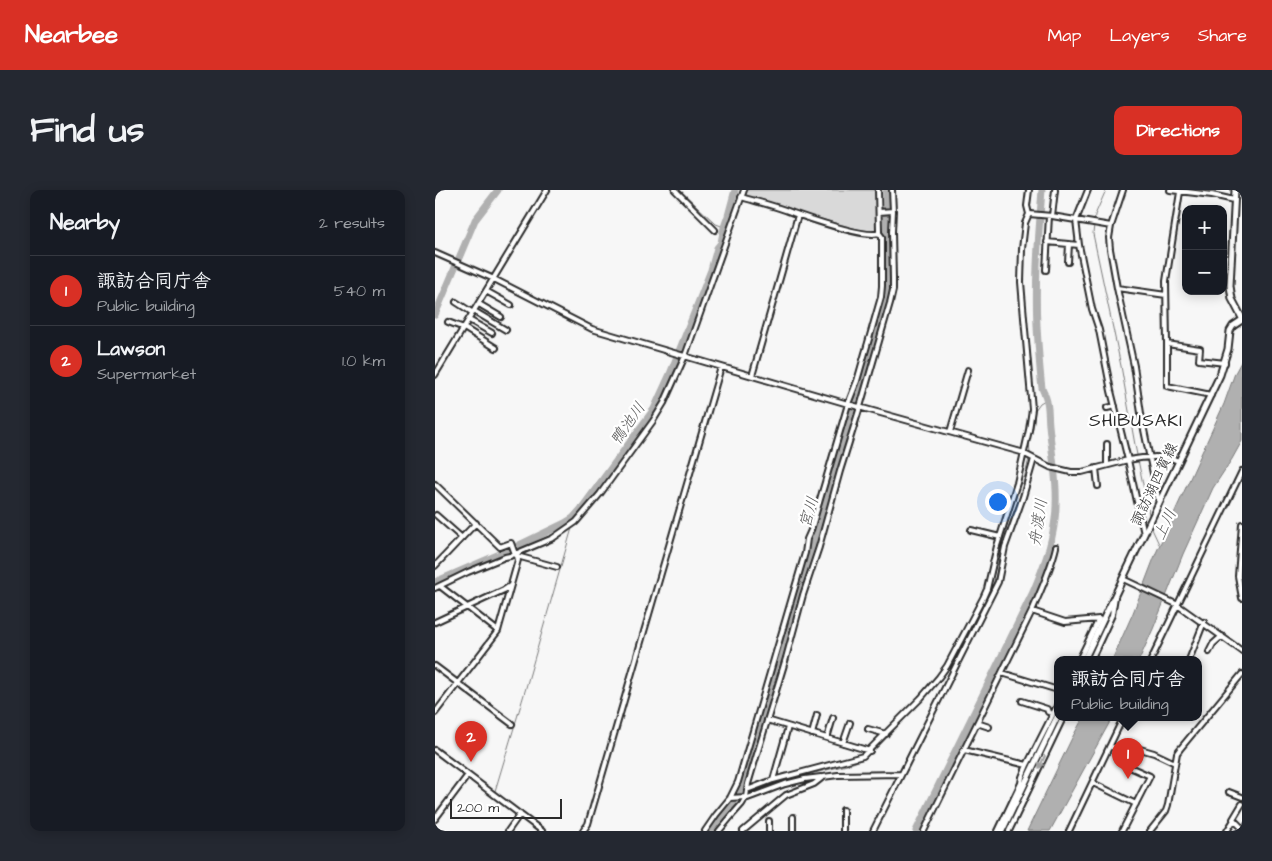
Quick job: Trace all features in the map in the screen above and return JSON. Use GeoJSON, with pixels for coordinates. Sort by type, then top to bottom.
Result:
{"type":"FeatureCollection","features":[{"type":"Feature","properties":{"kind":"main road"},"geometry":{"type":"LineString","coordinates":[[1235,190],[1230,286],[1232,299],[1242,319]]}},
{"type":"Feature","properties":{"kind":"main road","name":"諏訪湖四賀線"},"geometry":{"type":"LineString","coordinates":[[1086,656],[1220,376],[1225,363],[1230,331],[1242,319]]}},
{"type":"Feature","properties":{"kind":"main road"},"geometry":{"type":"LineString","coordinates":[[1002,831],[1054,717]]}},
{"type":"Feature","properties":{"kind":"street"},"geometry":{"type":"LineString","coordinates":[[435,375],[547,190]]}},
{"type":"Feature","properties":{"kind":"street"},"geometry":{"type":"LineString","coordinates":[[675,190],[715,230]]}},
{"type":"Feature","properties":{"kind":"street"},"geometry":{"type":"LineString","coordinates":[[435,588],[468,572],[497,560],[516,555],[553,538],[576,522],[588,510],[664,404],[684,356],[744,190]]}},
{"type":"Feature","properties":{"kind":"street"},"geometry":{"type":"LineString","coordinates":[[705,831],[716,814],[732,798],[738,782],[805,553],[807,539],[881,297],[882,237],[879,232],[878,190]]}},
{"type":"Feature","properties":{"kind":"street"},"geometry":{"type":"LineString","coordinates":[[719,831],[745,798],[819,547],[839,471],[888,311],[893,290],[892,190]]}},
{"type":"Feature","properties":{"kind":"street"},"geometry":{"type":"LineString","coordinates":[[1029,190],[1027,206],[1030,215]]}},
{"type":"Feature","properties":{"kind":"street"},"geometry":{"type":"LineString","coordinates":[[1046,270],[1049,216],[1055,190]]}},
{"type":"Feature","properties":{"kind":"street"},"geometry":{"type":"LineString","coordinates":[[1088,190],[1076,220],[1079,245],[1144,535]]}},
{"type":"Feature","properties":{"kind":"street"},"geometry":{"type":"LineString","coordinates":[[1123,190],[1111,226],[1110,249],[1159,503]]}},
{"type":"Feature","properties":{"kind":"street"},"geometry":{"type":"LineString","coordinates":[[1170,190],[1212,195],[1234,200]]}},
{"type":"Feature","properties":{"kind":"street"},"geometry":{"type":"LineString","coordinates":[[1180,192],[1166,281],[1167,386],[1211,395]]}},
{"type":"Feature","properties":{"kind":"street"},"geometry":{"type":"LineString","coordinates":[[741,197],[858,232],[875,234],[879,232]]}},
{"type":"Feature","properties":{"kind":"street"},"geometry":{"type":"LineString","coordinates":[[880,211],[892,211]]}},
{"type":"Feature","properties":{"kind":"street"},"geometry":{"type":"LineString","coordinates":[[752,376],[798,215]]}},
{"type":"Feature","properties":{"kind":"street"},"geometry":{"type":"LineString","coordinates":[[1030,215],[1049,216],[1111,226]]}},
{"type":"Feature","properties":{"kind":"street"},"geometry":{"type":"LineString","coordinates":[[747,790],[773,780],[854,760],[870,751],[921,698],[947,666],[987,589],[1024,454],[1032,409],[1021,282],[1025,223],[1030,215]]}},
{"type":"Feature","properties":{"kind":"street"},"geometry":{"type":"LineString","coordinates":[[1047,242],[1079,245]]}},
{"type":"Feature","properties":{"kind":"street"},"geometry":{"type":"LineString","coordinates":[[1068,262],[1069,244]]}},
{"type":"Feature","properties":{"kind":"street"},"geometry":{"type":"LineString","coordinates":[[435,253],[494,279],[592,329],[1024,454],[1050,467],[1071,472],[1082,472],[1128,460],[1150,457],[1163,457],[1179,461]]}},
{"type":"Feature","properties":{"kind":"street"},"geometry":{"type":"LineString","coordinates":[[1117,288],[1166,294]]}},
{"type":"Feature","properties":{"kind":"street"},"geometry":{"type":"LineString","coordinates":[[487,291],[511,305]]}},
{"type":"Feature","properties":{"kind":"street"},"geometry":{"type":"LineString","coordinates":[[456,302],[506,330]]}},
{"type":"Feature","properties":{"kind":"street"},"geometry":{"type":"LineString","coordinates":[[479,304],[501,317]]}},
{"type":"Feature","properties":{"kind":"street"},"geometry":{"type":"LineString","coordinates":[[469,320],[492,333]]}},
{"type":"Feature","properties":{"kind":"street"},"geometry":{"type":"LineString","coordinates":[[448,322],[464,328],[496,348]]}},
{"type":"Feature","properties":{"kind":"street"},"geometry":{"type":"LineString","coordinates":[[1167,344],[1200,349],[1199,360],[1225,363]]}},
{"type":"Feature","properties":{"kind":"street"},"geometry":{"type":"LineString","coordinates":[[583,831],[588,824],[721,367]]}},
{"type":"Feature","properties":{"kind":"street"},"geometry":{"type":"LineString","coordinates":[[950,432],[968,370]]}},
{"type":"Feature","properties":{"kind":"street"},"geometry":{"type":"LineString","coordinates":[[1107,408],[1115,406]]}},
{"type":"Feature","properties":{"kind":"street"},"geometry":{"type":"LineString","coordinates":[[1107,444],[1107,465]]}},
{"type":"Feature","properties":{"kind":"street"},"geometry":{"type":"LineString","coordinates":[[873,831],[998,582],[1005,547],[1034,459]]}},
{"type":"Feature","properties":{"kind":"street"},"geometry":{"type":"LineString","coordinates":[[1096,468],[1099,486]]}},
{"type":"Feature","properties":{"kind":"street"},"geometry":{"type":"LineString","coordinates":[[1153,656],[1242,471]]}},
{"type":"Feature","properties":{"kind":"street"},"geometry":{"type":"LineString","coordinates":[[435,484],[500,547],[511,543],[518,560],[498,631],[435,713]]}},
{"type":"Feature","properties":{"kind":"street"},"geometry":{"type":"LineString","coordinates":[[437,515],[461,538]]}},
{"type":"Feature","properties":{"kind":"street"},"geometry":{"type":"LineString","coordinates":[[435,566],[476,523]]}},
{"type":"Feature","properties":{"kind":"street"},"geometry":{"type":"LineString","coordinates":[[1242,524],[1238,576],[1242,598]]}},
{"type":"Feature","properties":{"kind":"street"},"geometry":{"type":"LineString","coordinates":[[971,530],[1000,537]]}},
{"type":"Feature","properties":{"kind":"street"},"geometry":{"type":"LineString","coordinates":[[924,831],[1032,611],[1047,577],[1056,547]]}},
{"type":"Feature","properties":{"kind":"street"},"geometry":{"type":"LineString","coordinates":[[516,555],[557,568]]}},
{"type":"Feature","properties":{"kind":"street"},"geometry":{"type":"LineString","coordinates":[[1124,579],[1177,604],[1242,651]]}},
{"type":"Feature","properties":{"kind":"street"},"geometry":{"type":"LineString","coordinates":[[440,586],[498,631]]}},
{"type":"Feature","properties":{"kind":"street"},"geometry":{"type":"LineString","coordinates":[[435,622],[510,586]]}},
{"type":"Feature","properties":{"kind":"street"},"geometry":{"type":"LineString","coordinates":[[1093,656],[1112,615],[1115,595]]}},
{"type":"Feature","properties":{"kind":"street"},"geometry":{"type":"LineString","coordinates":[[1032,611],[1065,622],[1099,619],[1081,656]]}},
{"type":"Feature","properties":{"kind":"street"},"geometry":{"type":"LineString","coordinates":[[1191,656],[1203,622]]}},
{"type":"Feature","properties":{"kind":"street"},"geometry":{"type":"LineString","coordinates":[[1200,632],[1205,635]]}},
{"type":"Feature","properties":{"kind":"street"},"geometry":{"type":"LineString","coordinates":[[1209,652],[1213,644],[1222,636]]}},
{"type":"Feature","properties":{"kind":"street"},"geometry":{"type":"LineString","coordinates":[[435,666],[512,724]]}},
{"type":"Feature","properties":{"kind":"street"},"geometry":{"type":"LineString","coordinates":[[1002,673],[1054,689]]}},
{"type":"Feature","properties":{"kind":"street"},"geometry":{"type":"LineString","coordinates":[[1150,831],[1169,805],[1177,753],[1242,675]]}},
{"type":"Feature","properties":{"kind":"street"},"geometry":{"type":"LineString","coordinates":[[1022,701],[1047,709],[1048,712],[1054,715]]}},
{"type":"Feature","properties":{"kind":"street"},"geometry":{"type":"LineString","coordinates":[[812,734],[817,714]]}},
{"type":"Feature","properties":{"kind":"street"},"geometry":{"type":"LineString","coordinates":[[998,831],[1021,783],[1027,765],[1054,717]]}},
{"type":"Feature","properties":{"kind":"street"},"geometry":{"type":"LineString","coordinates":[[827,738],[833,718]]}},
{"type":"Feature","properties":{"kind":"street"},"geometry":{"type":"LineString","coordinates":[[767,720],[870,751]]}},
{"type":"Feature","properties":{"kind":"street"},"geometry":{"type":"LineString","coordinates":[[1009,831],[1062,721]]}},
{"type":"Feature","properties":{"kind":"street"},"geometry":{"type":"LineString","coordinates":[[1069,831],[1122,721]]}},
{"type":"Feature","properties":{"kind":"street"},"geometry":{"type":"LineString","coordinates":[[843,743],[850,723]]}},
{"type":"Feature","properties":{"kind":"street"},"geometry":{"type":"LineString","coordinates":[[977,723],[989,727]]}},
{"type":"Feature","properties":{"kind":"street"},"geometry":{"type":"LineString","coordinates":[[773,780],[788,727]]}},
{"type":"Feature","properties":{"kind":"street"},"geometry":{"type":"LineString","coordinates":[[868,729],[886,734]]}},
{"type":"Feature","properties":{"kind":"street"},"geometry":{"type":"LineString","coordinates":[[1109,747],[1140,749],[1175,763]]}},
{"type":"Feature","properties":{"kind":"street"},"geometry":{"type":"LineString","coordinates":[[435,750],[542,831]]}},
{"type":"Feature","properties":{"kind":"street"},"geometry":{"type":"LineString","coordinates":[[964,750],[1027,765]]}},
{"type":"Feature","properties":{"kind":"street"},"geometry":{"type":"LineString","coordinates":[[1122,831],[1150,776],[1132,768]]}},
{"type":"Feature","properties":{"kind":"street"},"geometry":{"type":"LineString","coordinates":[[732,798],[745,798],[805,779],[838,775],[901,774]]}},
{"type":"Feature","properties":{"kind":"street"},"geometry":{"type":"LineString","coordinates":[[435,819],[468,775]]}},
{"type":"Feature","properties":{"kind":"street"},"geometry":{"type":"LineString","coordinates":[[743,831],[786,796],[814,784],[823,777]]}},
{"type":"Feature","properties":{"kind":"street"},"geometry":{"type":"LineString","coordinates":[[1093,782],[1136,804]]}},
{"type":"Feature","properties":{"kind":"street"},"geometry":{"type":"LineString","coordinates":[[785,784],[786,796]]}},
{"type":"Feature","properties":{"kind":"street"},"geometry":{"type":"LineString","coordinates":[[1229,792],[1242,798]]}},
{"type":"Feature","properties":{"kind":"street"},"geometry":{"type":"LineString","coordinates":[[1227,831],[1242,804]]}},
{"type":"Feature","properties":{"kind":"street"},"geometry":{"type":"LineString","coordinates":[[843,810],[843,831]]}},
{"type":"Feature","properties":{"kind":"street"},"geometry":{"type":"LineString","coordinates":[[508,831],[520,814]]}},
{"type":"Feature","properties":{"kind":"street"},"geometry":{"type":"LineString","coordinates":[[793,817],[793,831]]}},
{"type":"Feature","properties":{"kind":"street"},"geometry":{"type":"LineString","coordinates":[[1234,820],[1242,828]]}},
{"type":"Feature","properties":{"kind":"street"},"geometry":{"type":"LineString","coordinates":[[769,821],[769,831]]}},
{"type":"Feature","properties":{"kind":"shaded area"},"geometry":{"type":"Polygon","coordinates":[[[745,190],[876,190],[877,230],[861,230],[745,197],[745,190]]]}},
{"type":"Feature","properties":{"kind":"shaded area"},"geometry":{"type":"Polygon","coordinates":[[[1242,360],[1242,441],[1213,488],[1183,554],[1141,656],[1114,656],[1156,553],[1224,404],[1235,373],[1242,360]]]}},
{"type":"Feature","properties":{"kind":"shaded area"},"geometry":{"type":"Polygon","coordinates":[[[1081,721],[1110,721],[1050,831],[1027,831],[1081,721]]]}},
{"type":"Feature","properties":{"kind":"waterway"},"geometry":{"type":"LineString","coordinates":[[435,315],[475,220],[498,190]]}},
{"type":"Feature","properties":{"kind":"waterway"},"geometry":{"type":"LineString","coordinates":[[680,190],[716,224],[724,227]]}},
{"type":"Feature","properties":{"kind":"waterway","name":"鴨池川"},"geometry":{"type":"LineString","coordinates":[[435,582],[565,523],[573,518],[581,509],[654,409],[670,374],[711,270],[717,248],[721,243],[735,190]]}},
{"type":"Feature","properties":{"kind":"waterway","name":"宮川"},"geometry":{"type":"LineString","coordinates":[[713,831],[734,804],[740,792],[886,299],[886,190]]}},
{"type":"Feature","properties":{"kind":"waterway","name":"舟渡川"},"geometry":{"type":"LineString","coordinates":[[916,831],[1033,592],[1047,556],[1054,529],[1056,483],[1048,404],[1041,382],[1036,304],[1042,190]]}},
{"type":"Feature","properties":{"kind":"waterway"},"geometry":{"type":"LineString","coordinates":[[1106,190],[1095,215],[1093,234],[1121,366],[1149,514]]}},
{"type":"Feature","properties":{"kind":"waterway"},"geometry":{"type":"LineString","coordinates":[[748,793],[753,793],[774,783],[864,759],[880,745],[952,665],[992,588],[1001,545],[1019,499],[1027,467],[1035,410],[1040,403],[1047,399]]}},
{"type":"Feature","properties":{"kind":"waterway"},"geometry":{"type":"LineString","coordinates":[[495,791],[572,528]]}},
{"type":"Feature","properties":{"kind":"waterway","name":"上川"},"geometry":{"type":"LineString","coordinates":[[1152,529],[1159,544]]}},
{"type":"Feature","properties":{"kind":"place","name":"Lawson"},"geometry":{"type":"Point","coordinates":[471,762]}},
{"type":"Feature","properties":{"kind":"place","name":"諏訪合同庁舎"},"geometry":{"type":"Point","coordinates":[1128,779]}},
{"type":"Feature","properties":{"kind":"district","name":"SHIBUSAKI"},"geometry":{"type":"Point","coordinates":[1136,420]}}]}
